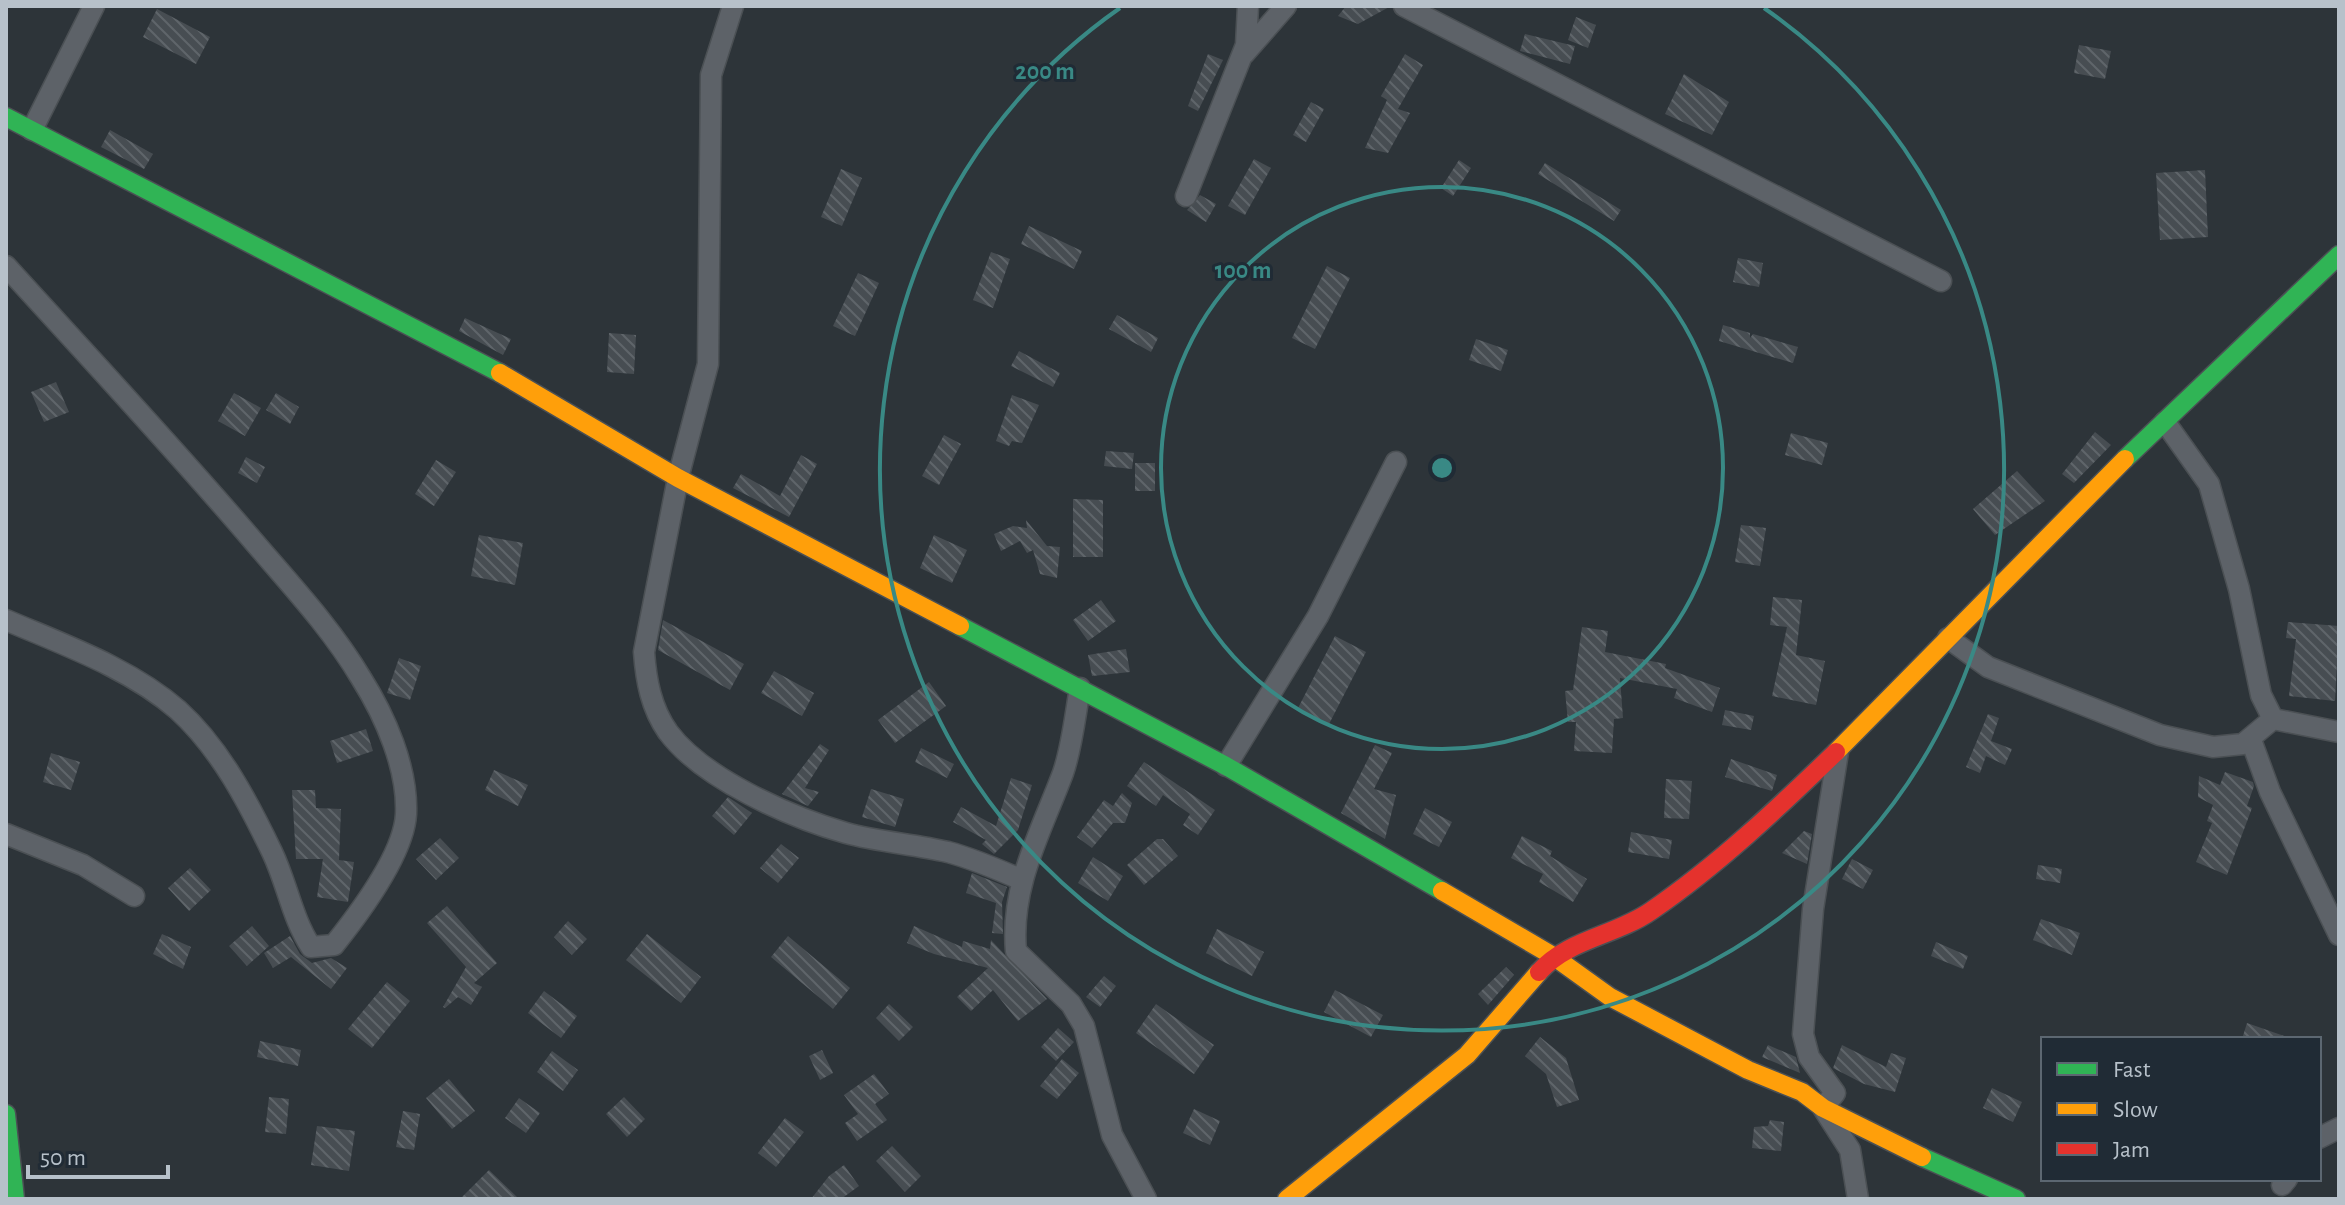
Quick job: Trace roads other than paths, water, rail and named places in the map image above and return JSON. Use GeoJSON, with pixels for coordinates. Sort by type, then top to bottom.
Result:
{"type":"FeatureCollection","features":[{"type":"Feature","properties":{"kind":"street"},"geometry":{"type":"LineString","coordinates":[[32,130],[94,6]]}},
{"type":"Feature","properties":{"kind":"street"},"geometry":{"type":"LineString","coordinates":[[733,6],[711,75],[708,364],[678,478],[644,652],[646,678],[654,707],[667,731],[686,752],[744,791],[817,823],[851,834],[946,852],[1022,880]]}},
{"type":"Feature","properties":{"kind":"street"},"geometry":{"type":"LineString","coordinates":[[1186,196],[1246,45],[1248,6]]}},
{"type":"Feature","properties":{"kind":"street"},"geometry":{"type":"LineString","coordinates":[[1242,56],[1286,6]]}},
{"type":"Feature","properties":{"kind":"street"},"geometry":{"type":"LineString","coordinates":[[1404,6],[1941,281]]}},
{"type":"Feature","properties":{"kind":"street"},"geometry":{"type":"LineString","coordinates":[[6,117],[479,361],[678,478],[1226,766],[1553,956],[1610,997],[1748,1070],[1802,1092],[1823,1108],[1867,1127],[1891,1143],[2016,1199]]}},
{"type":"Feature","properties":{"kind":"street"},"geometry":{"type":"LineString","coordinates":[[1287,1199],[1467,1055],[1553,956],[1647,914],[1719,861],[1838,752],[2074,507],[2339,255]]}},
{"type":"Feature","properties":{"kind":"street"},"geometry":{"type":"LineString","coordinates":[[6,266],[199,478],[332,633],[363,680],[402,771],[406,816],[386,865],[359,913],[334,945],[311,947],[301,932],[273,855],[248,805],[219,757],[179,711],[139,681],[6,620]]}},
{"type":"Feature","properties":{"kind":"street"},"geometry":{"type":"LineString","coordinates":[[2165,422],[2209,484],[2239,589],[2261,695],[2273,719]]}},
{"type":"Feature","properties":{"kind":"street"},"geometry":{"type":"LineString","coordinates":[[1226,766],[1318,616],[1396,462]]}},
{"type":"Feature","properties":{"kind":"street"},"geometry":{"type":"LineString","coordinates":[[1948,638],[1988,667],[2160,735],[2213,747],[2251,740],[2273,719]]}},
{"type":"Feature","properties":{"kind":"street"},"geometry":{"type":"LineString","coordinates":[[1080,688],[1063,771],[1037,831],[1022,880],[1016,951],[1071,1004],[1084,1026],[1112,1135],[1146,1199]]}},
{"type":"Feature","properties":{"kind":"street"},"geometry":{"type":"LineString","coordinates":[[2273,719],[2339,732]]}},
{"type":"Feature","properties":{"kind":"street"},"geometry":{"type":"LineString","coordinates":[[2251,740],[2270,792],[2339,935]]}},
{"type":"Feature","properties":{"kind":"street"},"geometry":{"type":"LineString","coordinates":[[1823,1108],[1835,1093],[1809,1057],[1803,1034],[1813,909],[1838,752]]}},
{"type":"Feature","properties":{"kind":"street"},"geometry":{"type":"LineString","coordinates":[[6,834],[83,865],[134,896]]}},
{"type":"Feature","properties":{"kind":"street"},"geometry":{"type":"LineString","coordinates":[[1823,1108],[1850,1150],[1858,1199]]}},
{"type":"Feature","properties":{"kind":"street"},"geometry":{"type":"LineString","coordinates":[[6,1114],[15,1199]]}},
{"type":"Feature","properties":{"kind":"street"},"geometry":{"type":"LineString","coordinates":[[2321,1137],[2339,1128]]}}]}
